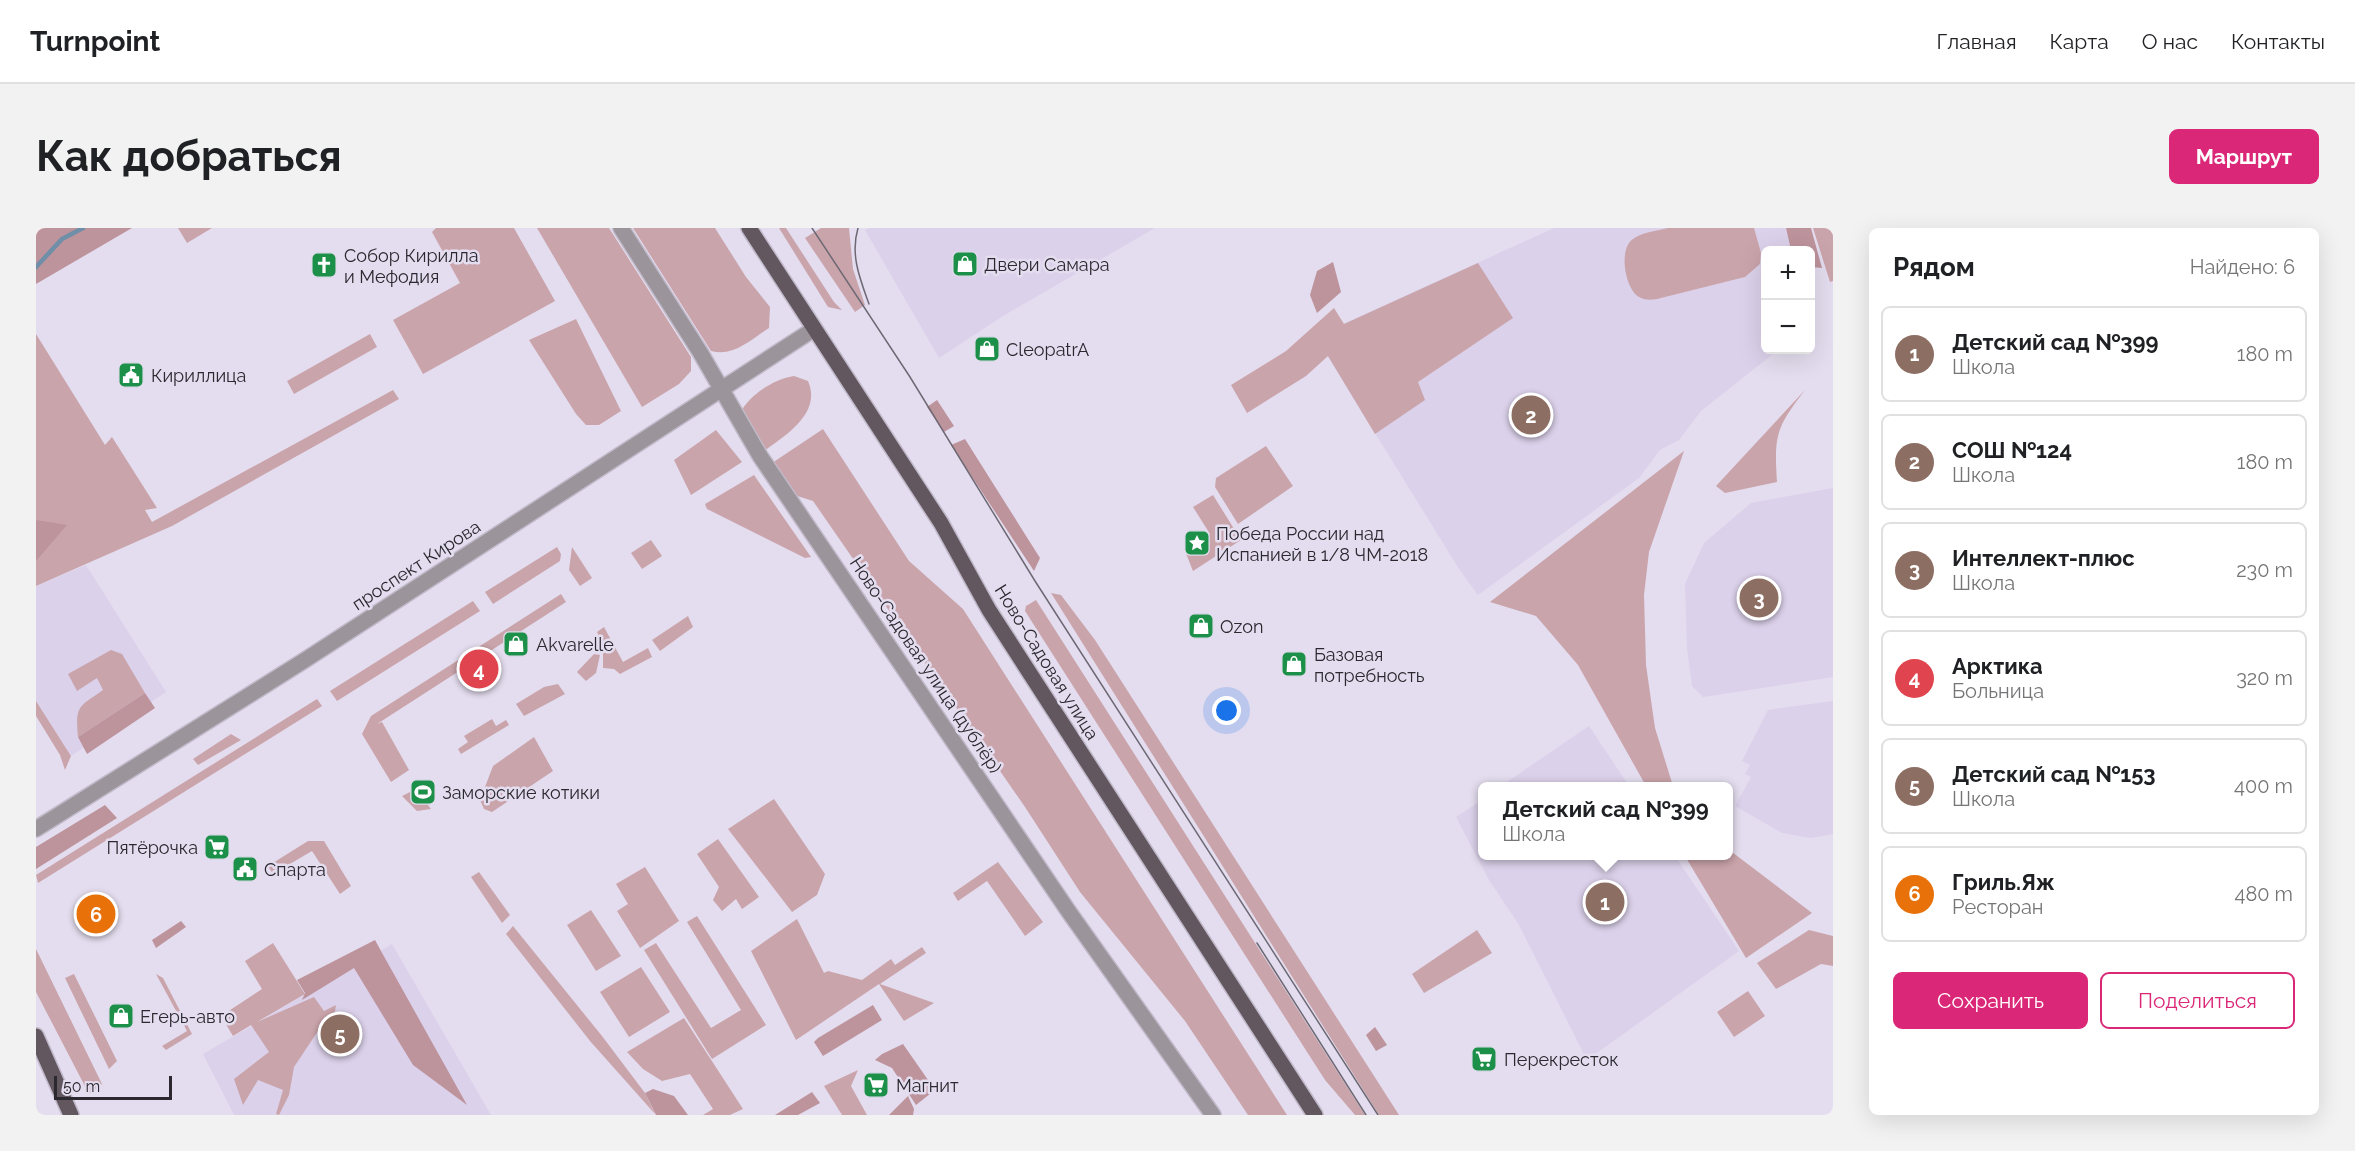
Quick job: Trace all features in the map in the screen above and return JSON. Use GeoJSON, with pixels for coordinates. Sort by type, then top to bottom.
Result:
{"type":"FeatureCollection","features":[{"type":"Feature","properties":{"kind":"main road","name":"Ново-Садовая улица"},"geometry":{"type":"LineString","coordinates":[[749,228],[941,523],[989,610],[1315,1115]]}},
{"type":"Feature","properties":{"kind":"main road"},"geometry":{"type":"LineString","coordinates":[[36,1036],[71,1115]]}},
{"type":"Feature","properties":{"kind":"street","name":"Ново-Садовая улица (дублёр)"},"geometry":{"type":"LineString","coordinates":[[621,228],[722,388],[760,456],[1069,912],[1213,1115]]}},
{"type":"Feature","properties":{"kind":"street","name":"проспект Кирова"},"geometry":{"type":"LineString","coordinates":[[36,829],[305,660],[814,329]]}},
{"type":"Feature","properties":{"kind":"shaded area"},"geometry":{"type":"Polygon","coordinates":[[[36,228],[132,228],[36,284],[36,228]]]}},
{"type":"Feature","properties":{"kind":"shaded area"},"geometry":{"type":"Polygon","coordinates":[[[178,228],[212,228],[187,243],[178,228]]]}},
{"type":"Feature","properties":{"kind":"shaded area"},"geometry":{"type":"Polygon","coordinates":[[[436,228],[514,228],[555,301],[423,374],[393,320],[460,283],[432,232],[436,228]]]}},
{"type":"Feature","properties":{"kind":"shaded area"},"geometry":{"type":"Polygon","coordinates":[[[537,228],[609,228],[691,357],[691,371],[679,384],[642,407],[537,228]]]}},
{"type":"Feature","properties":{"kind":"shaded area"},"geometry":{"type":"Polygon","coordinates":[[[633,228],[715,228],[746,277],[770,307],[769,328],[734,350],[711,351],[633,228]]]}},
{"type":"Feature","properties":{"kind":"shaded area"},"geometry":{"type":"Polygon","coordinates":[[[779,228],[786,228],[834,302],[842,310],[828,307],[779,228]]]}},
{"type":"Feature","properties":{"kind":"shaded area"},"geometry":{"type":"Polygon","coordinates":[[[821,228],[849,228],[853,269],[865,305],[855,312],[805,238],[821,228]]]}},
{"type":"Feature","properties":{"kind":"shaded area"},"geometry":{"type":"Polygon","coordinates":[[[869,228],[1155,228],[1003,316],[939,358],[865,230],[869,228]]]}},
{"type":"Feature","properties":{"kind":"shaded area"},"geometry":{"type":"Polygon","coordinates":[[[1554,228],[1786,228],[1790,246],[1761,246],[1761,354],[1773,354],[1701,411],[1679,440],[1660,450],[1639,478],[1478,595],[1459,569],[1328,357],[1343,324],[1554,228]]]}},
{"type":"Feature","properties":{"kind":"shaded area"},"geometry":{"type":"Polygon","coordinates":[[[1668,228],[1754,228],[1761,253],[1760,264],[1745,277],[1658,299],[1642,298],[1634,293],[1630,286],[1625,260],[1628,244],[1645,233],[1668,228]]]}},
{"type":"Feature","properties":{"kind":"shaded area"},"geometry":{"type":"Polygon","coordinates":[[[1786,228],[1811,228],[1822,268],[1815,267],[1815,246],[1790,246],[1786,228]]]}},
{"type":"Feature","properties":{"kind":"shaded area"},"geometry":{"type":"Polygon","coordinates":[[[1813,228],[1833,228],[1833,281],[1830,282],[1813,228]]]}},
{"type":"Feature","properties":{"kind":"shaded area"},"geometry":{"type":"Polygon","coordinates":[[[1333,262],[1341,292],[1317,313],[1310,295],[1317,271],[1333,262]]]}},
{"type":"Feature","properties":{"kind":"shaded area"},"geometry":{"type":"Polygon","coordinates":[[[1478,263],[1513,318],[1418,382],[1425,400],[1375,434],[1328,356],[1306,376],[1247,413],[1231,385],[1286,351],[1334,308],[1344,324],[1478,263]]]}},
{"type":"Feature","properties":{"kind":"shaded area"},"geometry":{"type":"Polygon","coordinates":[[[576,319],[621,411],[599,425],[586,425],[576,414],[529,340],[576,319]]]}},
{"type":"Feature","properties":{"kind":"shaded area"},"geometry":{"type":"Polygon","coordinates":[[[36,334],[105,445],[112,437],[157,508],[145,510],[152,522],[393,390],[399,399],[172,526],[36,586],[36,334]]]}},
{"type":"Feature","properties":{"kind":"shaded area"},"geometry":{"type":"Polygon","coordinates":[[[370,334],[377,347],[294,394],[287,381],[370,334]]]}},
{"type":"Feature","properties":{"kind":"shaded area"},"geometry":{"type":"Polygon","coordinates":[[[794,376],[808,381],[811,393],[806,413],[800,422],[764,451],[740,413],[749,400],[763,389],[794,376]]]}},
{"type":"Feature","properties":{"kind":"shaded area"},"geometry":{"type":"Polygon","coordinates":[[[1805,390],[1788,414],[1779,433],[1776,453],[1777,482],[1725,493],[1716,486],[1805,390]]]}},
{"type":"Feature","properties":{"kind":"shaded area"},"geometry":{"type":"Polygon","coordinates":[[[937,400],[954,426],[944,432],[927,407],[937,400]]]}},
{"type":"Feature","properties":{"kind":"shaded area"},"geometry":{"type":"Polygon","coordinates":[[[823,429],[909,561],[963,609],[1287,1115],[1248,1115],[1185,1021],[1080,892],[1025,807],[813,501],[794,495],[772,463],[823,429]]]}},
{"type":"Feature","properties":{"kind":"shaded area"},"geometry":{"type":"Polygon","coordinates":[[[716,430],[742,462],[691,495],[674,460],[716,430]]]}},
{"type":"Feature","properties":{"kind":"shaded area"},"geometry":{"type":"Polygon","coordinates":[[[965,439],[1040,558],[1034,571],[951,445],[965,439]]]}},
{"type":"Feature","properties":{"kind":"shaded area"},"geometry":{"type":"Polygon","coordinates":[[[1266,446],[1293,486],[1238,524],[1215,487],[1216,478],[1266,446]]]}},
{"type":"Feature","properties":{"kind":"shaded area"},"geometry":{"type":"Polygon","coordinates":[[[1684,451],[1649,552],[1644,595],[1646,665],[1655,728],[1672,782],[1644,782],[1578,665],[1536,616],[1490,602],[1684,451]]]}},
{"type":"Feature","properties":{"kind":"shaded area"},"geometry":{"type":"Polygon","coordinates":[[[754,475],[811,557],[805,558],[707,509],[705,504],[754,475]]]}},
{"type":"Feature","properties":{"kind":"shaded area"},"geometry":{"type":"Polygon","coordinates":[[[1833,488],[1833,677],[1703,697],[1692,686],[1687,648],[1685,584],[1704,543],[1751,503],[1833,488]]]}},
{"type":"Feature","properties":{"kind":"shaded area"},"geometry":{"type":"Polygon","coordinates":[[[1213,495],[1241,540],[1193,571],[1185,551],[1210,534],[1193,507],[1213,495]]]}},
{"type":"Feature","properties":{"kind":"shaded area"},"geometry":{"type":"Polygon","coordinates":[[[36,520],[67,525],[36,561],[36,520]]]}},
{"type":"Feature","properties":{"kind":"shaded area"},"geometry":{"type":"Polygon","coordinates":[[[651,540],[662,556],[642,569],[631,553],[651,540]]]}},
{"type":"Feature","properties":{"kind":"shaded area"},"geometry":{"type":"Polygon","coordinates":[[[557,547],[561,554],[560,561],[493,604],[485,592],[557,547]]]}},
{"type":"Feature","properties":{"kind":"shaded area"},"geometry":{"type":"Polygon","coordinates":[[[572,547],[592,578],[580,586],[569,570],[572,547]]]}},
{"type":"Feature","properties":{"kind":"shaded area"},"geometry":{"type":"Polygon","coordinates":[[[86,565],[166,692],[71,756],[36,701],[36,586],[86,565]]]}},
{"type":"Feature","properties":{"kind":"shaded area"},"geometry":{"type":"Polygon","coordinates":[[[1051,593],[1061,595],[1095,640],[1399,1115],[1379,1115],[1051,593]]]}},
{"type":"Feature","properties":{"kind":"shaded area"},"geometry":{"type":"Polygon","coordinates":[[[561,594],[566,602],[377,724],[382,722],[409,770],[391,782],[362,734],[371,716],[561,594]]]}},
{"type":"Feature","properties":{"kind":"shaded area"},"geometry":{"type":"Polygon","coordinates":[[[1036,600],[1365,1115],[1355,1115],[1325,1080],[1025,611],[1026,606],[1036,600]]]}},
{"type":"Feature","properties":{"kind":"shaded area"},"geometry":{"type":"Polygon","coordinates":[[[473,601],[480,611],[337,701],[330,691],[473,601]]]}},
{"type":"Feature","properties":{"kind":"shaded area"},"geometry":{"type":"Polygon","coordinates":[[[688,616],[693,627],[660,651],[652,640],[688,616]]]}},
{"type":"Feature","properties":{"kind":"shaded area"},"geometry":{"type":"Polygon","coordinates":[[[604,627],[623,662],[648,648],[652,657],[620,674],[614,669],[603,668],[603,645],[597,632],[604,627]]]}},
{"type":"Feature","properties":{"kind":"shaded area"},"geometry":{"type":"Polygon","coordinates":[[[111,650],[122,654],[145,693],[78,737],[77,719],[80,708],[103,690],[97,678],[77,691],[68,674],[111,650]]]}},
{"type":"Feature","properties":{"kind":"shaded area"},"geometry":{"type":"Polygon","coordinates":[[[594,654],[600,655],[596,673],[586,681],[577,672],[594,654]]]}},
{"type":"Feature","properties":{"kind":"shaded area"},"geometry":{"type":"Polygon","coordinates":[[[558,684],[565,694],[524,716],[516,704],[544,687],[558,684]]]}},
{"type":"Feature","properties":{"kind":"shaded area"},"geometry":{"type":"Polygon","coordinates":[[[145,693],[155,708],[87,754],[78,737],[145,693]]]}},
{"type":"Feature","properties":{"kind":"shaded area"},"geometry":{"type":"Polygon","coordinates":[[[317,699],[322,706],[38,883],[36,875],[317,699]]]}},
{"type":"Feature","properties":{"kind":"shaded area"},"geometry":{"type":"Polygon","coordinates":[[[36,701],[71,756],[65,770],[60,755],[36,716],[36,701]]]}},
{"type":"Feature","properties":{"kind":"shaded area"},"geometry":{"type":"Polygon","coordinates":[[[1833,701],[1833,834],[1811,838],[1782,833],[1735,806],[1751,777],[1745,774],[1750,765],[1742,761],[1768,710],[1833,701]]]}},
{"type":"Feature","properties":{"kind":"shaded area"},"geometry":{"type":"Polygon","coordinates":[[[492,719],[496,726],[506,720],[509,725],[461,754],[458,749],[468,742],[464,736],[492,719]]]}},
{"type":"Feature","properties":{"kind":"shaded area"},"geometry":{"type":"Polygon","coordinates":[[[1589,726],[1626,782],[1507,782],[1589,726]]]}},
{"type":"Feature","properties":{"kind":"shaded area"},"geometry":{"type":"Polygon","coordinates":[[[231,734],[241,740],[198,765],[193,759],[231,734]]]}},
{"type":"Feature","properties":{"kind":"shaded area"},"geometry":{"type":"Polygon","coordinates":[[[534,737],[553,771],[492,812],[484,809],[480,800],[493,766],[534,737]]]}},
{"type":"Feature","properties":{"kind":"shaded area"},"geometry":{"type":"Polygon","coordinates":[[[416,789],[431,809],[417,811],[402,796],[416,789]]]}},
{"type":"Feature","properties":{"kind":"shaded area"},"geometry":{"type":"Polygon","coordinates":[[[774,799],[825,874],[817,895],[792,912],[728,829],[774,799]]]}},
{"type":"Feature","properties":{"kind":"shaded area"},"geometry":{"type":"Polygon","coordinates":[[[1478,803],[1478,859],[1456,817],[1478,803]]]}},
{"type":"Feature","properties":{"kind":"shaded area"},"geometry":{"type":"Polygon","coordinates":[[[105,805],[117,818],[36,869],[36,847],[105,805]]]}},
{"type":"Feature","properties":{"kind":"shaded area"},"geometry":{"type":"Polygon","coordinates":[[[718,839],[759,897],[742,909],[736,899],[722,911],[713,900],[719,887],[697,854],[718,839]]]}},
{"type":"Feature","properties":{"kind":"shaded area"},"geometry":{"type":"Polygon","coordinates":[[[308,841],[324,841],[351,886],[340,894],[312,851],[273,874],[268,866],[308,841]]]}},
{"type":"Feature","properties":{"kind":"shaded area"},"geometry":{"type":"Polygon","coordinates":[[[1733,853],[1812,913],[1746,958],[1687,860],[1733,860],[1733,853]]]}},
{"type":"Feature","properties":{"kind":"shaded area"},"geometry":{"type":"Polygon","coordinates":[[[1479,860],[1678,860],[1739,951],[1587,1060],[1519,925],[1479,860]]]}},
{"type":"Feature","properties":{"kind":"shaded area"},"geometry":{"type":"Polygon","coordinates":[[[998,862],[1043,922],[1025,936],[987,881],[958,901],[953,893],[998,862]]]}},
{"type":"Feature","properties":{"kind":"shaded area"},"geometry":{"type":"Polygon","coordinates":[[[645,867],[679,921],[640,948],[617,911],[628,904],[616,884],[645,867]]]}},
{"type":"Feature","properties":{"kind":"shaded area"},"geometry":{"type":"Polygon","coordinates":[[[479,872],[510,915],[502,923],[471,877],[479,872]]]}},
{"type":"Feature","properties":{"kind":"shaded area"},"geometry":{"type":"Polygon","coordinates":[[[591,910],[621,956],[596,971],[567,925],[591,910]]]}},
{"type":"Feature","properties":{"kind":"shaded area"},"geometry":{"type":"Polygon","coordinates":[[[697,916],[766,1025],[712,1059],[644,950],[656,943],[711,1028],[741,1010],[687,922],[697,916]]]}},
{"type":"Feature","properties":{"kind":"shaded area"},"geometry":{"type":"Polygon","coordinates":[[[797,919],[824,973],[828,971],[862,980],[891,959],[895,965],[922,947],[926,953],[880,984],[934,1003],[904,1021],[879,984],[796,1040],[751,951],[797,919]]]}},
{"type":"Feature","properties":{"kind":"shaded area"},"geometry":{"type":"Polygon","coordinates":[[[181,921],[186,927],[156,948],[152,940],[181,921]]]}},
{"type":"Feature","properties":{"kind":"shaded area"},"geometry":{"type":"Polygon","coordinates":[[[513,926],[602,1036],[645,1093],[655,1114],[590,1041],[506,934],[513,926]]]}},
{"type":"Feature","properties":{"kind":"shaded area"},"geometry":{"type":"Polygon","coordinates":[[[1477,930],[1492,953],[1424,993],[1412,974],[1477,930]]]}},
{"type":"Feature","properties":{"kind":"shaded area"},"geometry":{"type":"Polygon","coordinates":[[[1809,930],[1833,936],[1833,966],[1821,964],[1776,989],[1757,963],[1809,930]]]}},
{"type":"Feature","properties":{"kind":"shaded area"},"geometry":{"type":"Polygon","coordinates":[[[375,940],[467,1105],[413,1065],[354,968],[302,1000],[305,993],[297,980],[375,940]]]}},
{"type":"Feature","properties":{"kind":"shaded area"},"geometry":{"type":"Polygon","coordinates":[[[273,943],[305,994],[257,1022],[314,997],[324,1011],[336,1005],[334,1018],[322,1025],[294,1067],[289,1095],[279,1115],[276,1114],[283,1090],[258,1080],[243,1105],[234,1079],[269,1052],[251,1025],[233,1036],[221,1016],[262,989],[245,961],[273,943]]]}},
{"type":"Feature","properties":{"kind":"shaded area"},"geometry":{"type":"Polygon","coordinates":[[[392,944],[491,1115],[234,1115],[203,1054],[392,944]]]}},
{"type":"Feature","properties":{"kind":"shaded area"},"geometry":{"type":"Polygon","coordinates":[[[36,949],[102,1084],[89,1094],[36,992],[36,949]]]}},
{"type":"Feature","properties":{"kind":"shaded area"},"geometry":{"type":"Polygon","coordinates":[[[641,967],[670,1012],[629,1037],[600,992],[641,967]]]}},
{"type":"Feature","properties":{"kind":"shaded area"},"geometry":{"type":"Polygon","coordinates":[[[74,974],[117,1061],[109,1069],[65,978],[74,974]]]}},
{"type":"Feature","properties":{"kind":"shaded area"},"geometry":{"type":"Polygon","coordinates":[[[156,974],[163,978],[192,1034],[166,1050],[162,1046],[187,1031],[156,974]]]}},
{"type":"Feature","properties":{"kind":"shaded area"},"geometry":{"type":"Polygon","coordinates":[[[1748,991],[1765,1016],[1734,1037],[1717,1012],[1748,991]]]}},
{"type":"Feature","properties":{"kind":"shaded area"},"geometry":{"type":"Polygon","coordinates":[[[873,1005],[882,1020],[823,1056],[814,1042],[873,1005]]]}},
{"type":"Feature","properties":{"kind":"shaded area"},"geometry":{"type":"Polygon","coordinates":[[[684,1018],[743,1109],[730,1115],[703,1115],[713,1109],[690,1074],[662,1081],[643,1069],[627,1052],[684,1018]]]}},
{"type":"Feature","properties":{"kind":"shaded area"},"geometry":{"type":"Polygon","coordinates":[[[1375,1027],[1387,1045],[1376,1051],[1366,1035],[1375,1027]]]}},
{"type":"Feature","properties":{"kind":"shaded area"},"geometry":{"type":"Polygon","coordinates":[[[903,1044],[935,1090],[916,1105],[892,1068],[875,1060],[903,1044]]]}},
{"type":"Feature","properties":{"kind":"shaded area"},"geometry":{"type":"Polygon","coordinates":[[[858,1070],[851,1086],[867,1115],[842,1115],[824,1086],[858,1070]]]}},
{"type":"Feature","properties":{"kind":"shaded area"},"geometry":{"type":"Polygon","coordinates":[[[653,1089],[674,1096],[688,1115],[656,1115],[645,1093],[653,1089]]]}},
{"type":"Feature","properties":{"kind":"shaded area"},"geometry":{"type":"Polygon","coordinates":[[[812,1092],[820,1103],[798,1115],[775,1115],[812,1092]]]}},
{"type":"Feature","properties":{"kind":"shaded area"},"geometry":{"type":"Polygon","coordinates":[[[908,1096],[914,1109],[913,1115],[889,1115],[908,1096]]]}},
{"type":"Feature","properties":{"kind":"waterway"},"geometry":{"type":"LineString","coordinates":[[36,267],[62,239],[83,228]]}},
{"type":"Feature","properties":{"kind":"tram line"},"geometry":{"type":"LineString","coordinates":[[812,228],[910,377],[1035,581],[1378,1115]]}},
{"type":"Feature","properties":{"kind":"tram line"},"geometry":{"type":"LineString","coordinates":[[858,228],[856,257],[859,276],[869,304]]}},
{"type":"Feature","properties":{"kind":"tram line"},"geometry":{"type":"LineString","coordinates":[[1257,943],[1366,1115]]}},
{"type":"Feature","properties":{"kind":"place","name":"Двери Самара"},"geometry":{"type":"Point","coordinates":[965,264]}},
{"type":"Feature","properties":{"kind":"place","name":"Собор Кирилла и Мефодия"},"geometry":{"type":"Point","coordinates":[324,265]}},
{"type":"Feature","properties":{"kind":"place","name":"CleopatrA"},"geometry":{"type":"Point","coordinates":[987,349]}},
{"type":"Feature","properties":{"kind":"place","name":"Кириллица"},"geometry":{"type":"Point","coordinates":[131,375]}},
{"type":"Feature","properties":{"kind":"place","name":"СОШ №124"},"geometry":{"type":"Point","coordinates":[1531,415]}},
{"type":"Feature","properties":{"kind":"place","name":"Победа России над Испанией в 1/8 ЧМ-2018"},"geometry":{"type":"Point","coordinates":[1197,543]}},
{"type":"Feature","properties":{"kind":"place","name":"Интеллект-плюс"},"geometry":{"type":"Point","coordinates":[1759,598]}},
{"type":"Feature","properties":{"kind":"place","name":"Ozon"},"geometry":{"type":"Point","coordinates":[1201,626]}},
{"type":"Feature","properties":{"kind":"place","name":"Akvarelle"},"geometry":{"type":"Point","coordinates":[516,644]}},
{"type":"Feature","properties":{"kind":"place","name":"Базовая потребность"},"geometry":{"type":"Point","coordinates":[1294,664]}},
{"type":"Feature","properties":{"kind":"place","name":"Арктика"},"geometry":{"type":"Point","coordinates":[479,669]}},
{"type":"Feature","properties":{"kind":"place","name":"Заморские котики"},"geometry":{"type":"Point","coordinates":[423,792]}},
{"type":"Feature","properties":{"kind":"place","name":"Пятёрочка"},"geometry":{"type":"Point","coordinates":[217,847]}},
{"type":"Feature","properties":{"kind":"place","name":"Спарта"},"geometry":{"type":"Point","coordinates":[245,869]}},
{"type":"Feature","properties":{"kind":"place","name":"Детский сад №399"},"geometry":{"type":"Point","coordinates":[1605,902]}},
{"type":"Feature","properties":{"kind":"place","name":"Гриль.Яж"},"geometry":{"type":"Point","coordinates":[96,914]}},
{"type":"Feature","properties":{"kind":"place","name":"Егерь-авто"},"geometry":{"type":"Point","coordinates":[121,1016]}},
{"type":"Feature","properties":{"kind":"place","name":"Детский сад №153"},"geometry":{"type":"Point","coordinates":[340,1034]}},
{"type":"Feature","properties":{"kind":"place","name":"Перекресток"},"geometry":{"type":"Point","coordinates":[1484,1059]}},
{"type":"Feature","properties":{"kind":"place","name":"Магнит"},"geometry":{"type":"Point","coordinates":[876,1085]}}]}
